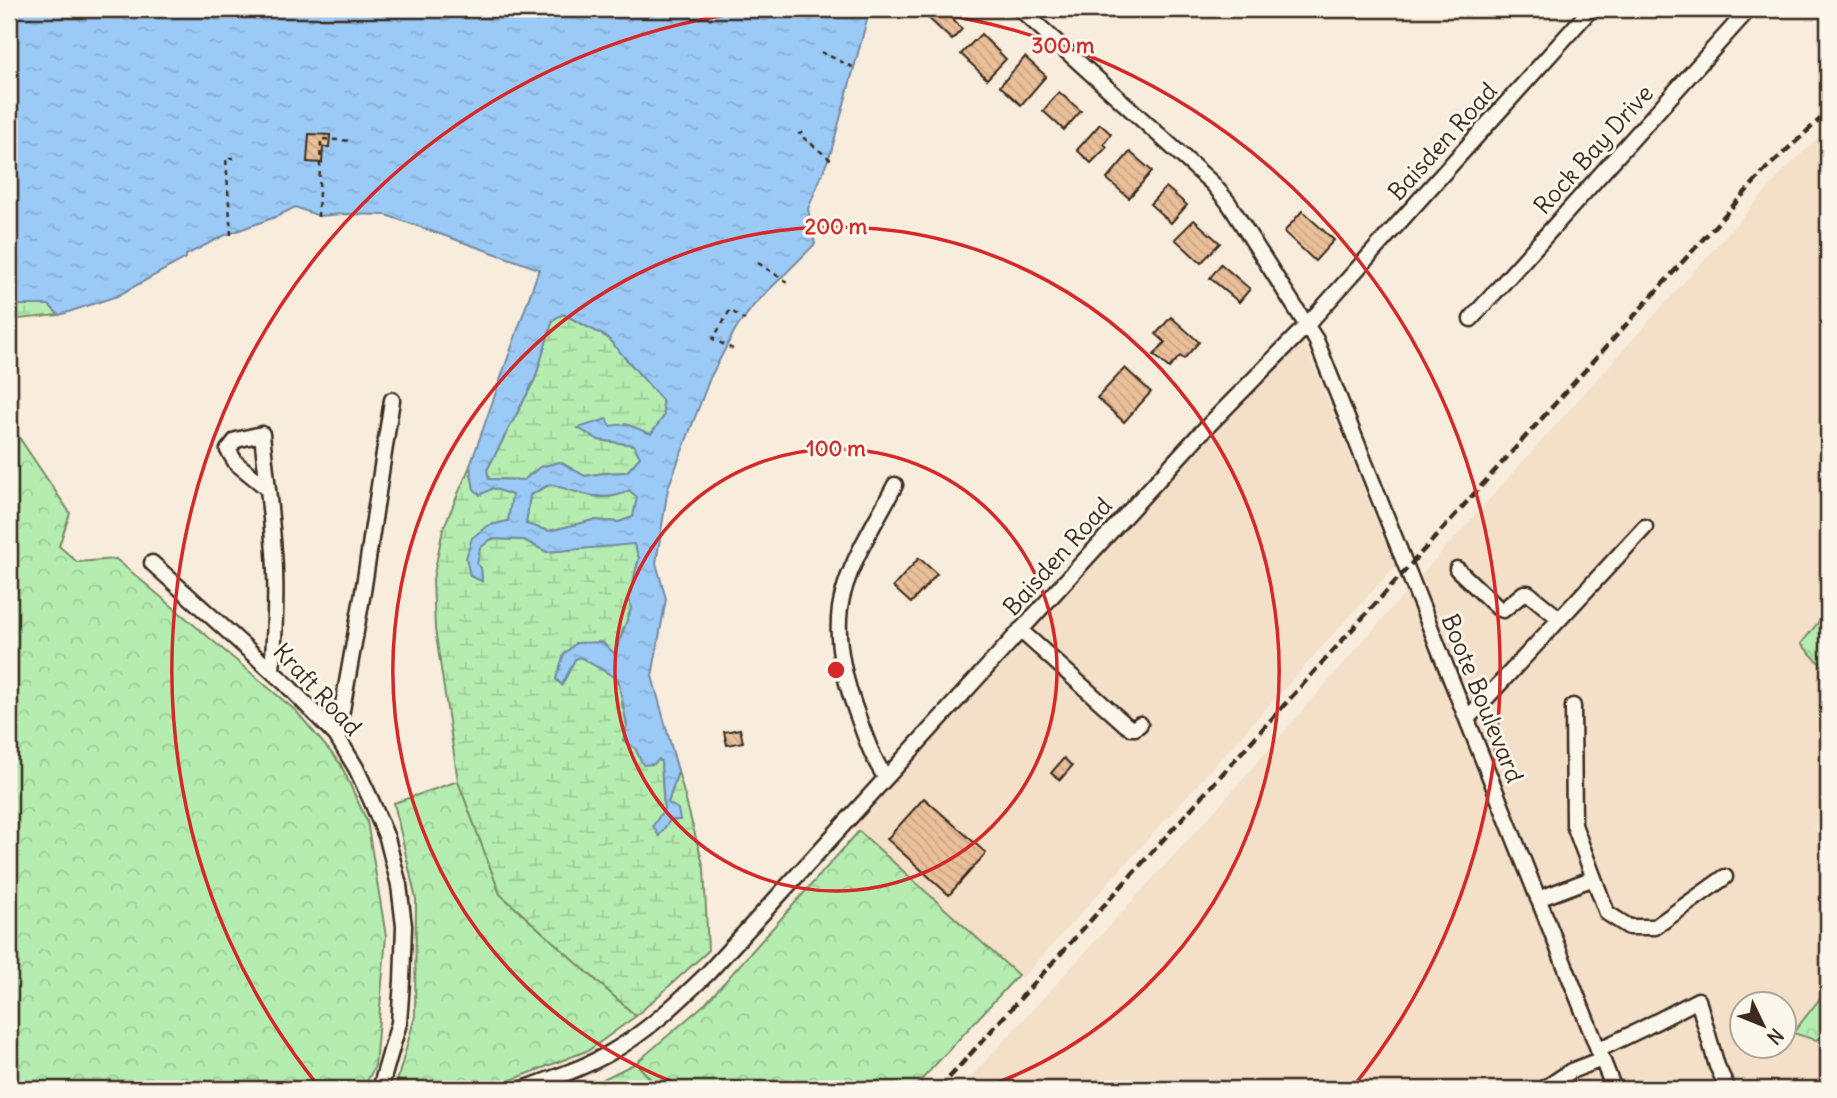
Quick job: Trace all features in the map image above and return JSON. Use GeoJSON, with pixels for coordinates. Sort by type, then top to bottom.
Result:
{"type":"FeatureCollection","features":[{"type":"Feature","properties":{"kind":"street","name":"Boote Boulevard"},"geometry":{"type":"LineString","coordinates":[[1020,9],[1212,183],[1228,202],[1316,340],[1614,1089]]}},
{"type":"Feature","properties":{"kind":"street","name":"Baisden Road"},"geometry":{"type":"LineString","coordinates":[[523,1089],[581,1067],[634,1038],[708,973],[1198,436],[1307,325],[1591,9]]}},
{"type":"Feature","properties":{"kind":"street","name":"Rock Bay Drive"},"geometry":{"type":"LineString","coordinates":[[1471,319],[1749,9]]}},
{"type":"Feature","properties":{"kind":"street"},"geometry":{"type":"LineString","coordinates":[[336,735],[363,592],[392,400]]}},
{"type":"Feature","properties":{"kind":"street"},"geometry":{"type":"LineString","coordinates":[[886,778],[876,763],[851,697],[840,654],[839,627],[840,608],[851,570],[895,485]]}},
{"type":"Feature","properties":{"kind":"street"},"geometry":{"type":"LineString","coordinates":[[268,489],[274,566],[272,671]]}},
{"type":"Feature","properties":{"kind":"street"},"geometry":{"type":"LineString","coordinates":[[1467,719],[1646,527]]}},
{"type":"Feature","properties":{"kind":"street","name":"Kraft Road"},"geometry":{"type":"LineString","coordinates":[[152,563],[272,671],[336,735],[371,800],[387,838],[399,885],[404,926],[399,1023],[380,1089]]}},
{"type":"Feature","properties":{"kind":"street"},"geometry":{"type":"LineString","coordinates":[[1457,569],[1498,608],[1503,610],[1524,593],[1528,593],[1560,619]]}},
{"type":"Feature","properties":{"kind":"street"},"geometry":{"type":"LineString","coordinates":[[1020,630],[1131,728],[1135,729],[1140,724]]}},
{"type":"Feature","properties":{"kind":"street"},"geometry":{"type":"LineString","coordinates":[[1573,706],[1574,825],[1607,912],[1629,928],[1655,926],[1725,877]]}},
{"type":"Feature","properties":{"kind":"street"},"geometry":{"type":"LineString","coordinates":[[1538,899],[1594,878]]}},
{"type":"Feature","properties":{"kind":"street"},"geometry":{"type":"LineString","coordinates":[[1544,1089],[1642,1029],[1698,1000],[1717,1066],[1728,1089]]}},
{"type":"Feature","properties":{"kind":"path"},"geometry":{"type":"LineString","coordinates":[[821,52],[856,68]]}},
{"type":"Feature","properties":{"kind":"path"},"geometry":{"type":"LineString","coordinates":[[803,132],[799,134],[831,160]]}},
{"type":"Feature","properties":{"kind":"path"},"geometry":{"type":"LineString","coordinates":[[318,218],[321,139],[353,141]]}},
{"type":"Feature","properties":{"kind":"path"},"geometry":{"type":"LineString","coordinates":[[231,235],[226,158],[236,158]]}},
{"type":"Feature","properties":{"kind":"path"},"geometry":{"type":"LineString","coordinates":[[758,263],[787,282]]}},
{"type":"Feature","properties":{"kind":"path"},"geometry":{"type":"LineString","coordinates":[[733,349],[713,339],[730,310],[745,320]]}},
{"type":"Feature","properties":{"kind":"shaded area"},"geometry":{"type":"Polygon","coordinates":[[[1828,128],[1828,610],[1801,644],[1828,672],[1828,812],[1814,827],[1828,844],[1828,939],[1823,945],[1825,992],[1798,1026],[1798,990],[1728,990],[1728,1060],[1798,1060],[1798,1034],[1816,1040],[1828,1034],[1828,1089],[960,1089],[1221,804],[1407,591],[1784,171],[1828,128]]]}},
{"type":"Feature","properties":{"kind":"shaded area"},"geometry":{"type":"Polygon","coordinates":[[[1303,339],[1395,566],[1022,978],[850,825],[1226,414],[1303,339]]]}},
{"type":"Feature","properties":{"kind":"green space"},"geometry":{"type":"Polygon","coordinates":[[[9,305],[49,305],[59,315],[9,320],[9,305]]]}},
{"type":"Feature","properties":{"kind":"green space"},"geometry":{"type":"Polygon","coordinates":[[[563,314],[607,337],[662,400],[664,416],[651,434],[626,425],[610,426],[599,440],[634,445],[640,457],[627,472],[585,476],[560,462],[540,467],[524,480],[489,479],[487,470],[535,379],[553,319],[563,314]]]}},
{"type":"Feature","properties":{"kind":"green space"},"geometry":{"type":"Polygon","coordinates":[[[9,425],[70,513],[59,546],[77,562],[116,559],[296,711],[340,763],[367,821],[386,936],[375,1066],[363,1089],[9,1089],[9,425]]]}},
{"type":"Feature","properties":{"kind":"green space"},"geometry":{"type":"Polygon","coordinates":[[[470,466],[474,489],[493,488],[513,495],[508,521],[487,526],[470,576],[482,581],[481,568],[476,565],[480,548],[491,539],[524,540],[547,552],[634,543],[639,558],[629,598],[631,609],[614,655],[575,643],[556,679],[562,685],[575,659],[580,657],[618,679],[627,725],[661,762],[664,809],[658,821],[658,835],[678,771],[704,868],[708,951],[636,1016],[500,894],[458,781],[435,629],[433,579],[443,529],[470,466]]]}},
{"type":"Feature","properties":{"kind":"green space"},"geometry":{"type":"Polygon","coordinates":[[[551,484],[601,497],[620,495],[629,490],[638,497],[633,517],[619,522],[594,520],[549,531],[526,524],[530,495],[551,484]]]}},
{"type":"Feature","properties":{"kind":"green space"},"geometry":{"type":"Polygon","coordinates":[[[1828,610],[1828,672],[1801,644],[1828,610]]]}},
{"type":"Feature","properties":{"kind":"green space"},"geometry":{"type":"Polygon","coordinates":[[[458,781],[500,894],[636,1016],[589,1050],[488,1089],[395,1089],[415,1016],[416,899],[394,803],[458,781]]]}},
{"type":"Feature","properties":{"kind":"green space"},"geometry":{"type":"Polygon","coordinates":[[[859,831],[1018,975],[913,1089],[659,1089],[636,1063],[706,1003],[859,831]]]}},
{"type":"Feature","properties":{"kind":"green space"},"geometry":{"type":"Polygon","coordinates":[[[1828,939],[1828,1034],[1816,1040],[1798,1035],[1798,1027],[1825,992],[1823,945],[1828,939]]]}},
{"type":"Feature","properties":{"kind":"green space"},"geometry":{"type":"Polygon","coordinates":[[[636,1063],[659,1089],[583,1089],[636,1063]]]}},
{"type":"Feature","properties":{"kind":"water"},"geometry":{"type":"Polygon","coordinates":[[[9,9],[870,9],[831,152],[808,209],[815,244],[754,305],[735,330],[710,378],[668,488],[656,563],[666,599],[652,676],[678,771],[668,803],[678,809],[680,820],[670,820],[659,836],[653,826],[664,809],[661,762],[659,759],[654,764],[643,765],[635,748],[623,740],[627,725],[618,679],[580,657],[575,659],[562,685],[556,679],[564,654],[576,643],[602,642],[615,654],[631,609],[629,598],[639,558],[634,544],[547,552],[524,540],[491,539],[480,548],[477,564],[481,568],[482,581],[470,576],[466,558],[472,538],[487,526],[508,521],[512,495],[493,488],[480,495],[474,489],[470,466],[539,269],[386,215],[319,216],[295,207],[223,236],[117,296],[59,315],[49,305],[9,305],[9,9]],[[563,314],[553,320],[535,379],[487,470],[489,479],[524,480],[540,467],[560,462],[585,476],[627,472],[640,457],[634,445],[599,440],[578,428],[607,419],[610,426],[626,424],[651,434],[664,416],[662,400],[607,337],[563,314]],[[550,484],[530,495],[526,524],[549,531],[594,520],[619,522],[633,517],[637,497],[629,490],[600,497],[550,484]]]}},
{"type":"Feature","properties":{"kind":"building"},"geometry":{"type":"Polygon","coordinates":[[[931,9],[955,9],[959,13],[953,20],[962,29],[952,40],[925,15],[931,9]]]}},
{"type":"Feature","properties":{"kind":"building"},"geometry":{"type":"Polygon","coordinates":[[[981,34],[1006,59],[987,79],[961,54],[981,34]]]}},
{"type":"Feature","properties":{"kind":"building"},"geometry":{"type":"Polygon","coordinates":[[[1025,57],[1046,76],[1021,105],[1000,86],[1025,57]]]}},
{"type":"Feature","properties":{"kind":"building"},"geometry":{"type":"Polygon","coordinates":[[[1059,92],[1081,111],[1064,130],[1043,111],[1059,92]]]}},
{"type":"Feature","properties":{"kind":"building"},"geometry":{"type":"Polygon","coordinates":[[[1100,124],[1111,134],[1104,144],[1107,147],[1091,163],[1077,150],[1100,124]]]}},
{"type":"Feature","properties":{"kind":"building"},"geometry":{"type":"Polygon","coordinates":[[[309,134],[330,135],[329,147],[323,147],[322,163],[307,162],[309,134]]]}},
{"type":"Feature","properties":{"kind":"building"},"geometry":{"type":"Polygon","coordinates":[[[1130,152],[1152,171],[1129,198],[1107,179],[1130,152]]]}},
{"type":"Feature","properties":{"kind":"building"},"geometry":{"type":"Polygon","coordinates":[[[1166,187],[1187,205],[1171,223],[1150,204],[1166,187]]]}},
{"type":"Feature","properties":{"kind":"building"},"geometry":{"type":"Polygon","coordinates":[[[1302,211],[1334,240],[1315,261],[1284,232],[1302,211]]]}},
{"type":"Feature","properties":{"kind":"building"},"geometry":{"type":"Polygon","coordinates":[[[1194,220],[1220,243],[1201,263],[1175,239],[1194,220]]]}},
{"type":"Feature","properties":{"kind":"building"},"geometry":{"type":"Polygon","coordinates":[[[1221,264],[1250,289],[1239,302],[1210,278],[1221,264]]]}},
{"type":"Feature","properties":{"kind":"building"},"geometry":{"type":"Polygon","coordinates":[[[1171,317],[1199,342],[1184,359],[1180,356],[1169,368],[1154,355],[1165,342],[1156,334],[1171,317]]]}},
{"type":"Feature","properties":{"kind":"building"},"geometry":{"type":"Polygon","coordinates":[[[1125,368],[1151,392],[1124,422],[1097,398],[1125,368]]]}},
{"type":"Feature","properties":{"kind":"building"},"geometry":{"type":"Polygon","coordinates":[[[919,558],[937,574],[911,603],[893,587],[919,558]]]}},
{"type":"Feature","properties":{"kind":"building"},"geometry":{"type":"Polygon","coordinates":[[[740,729],[743,742],[727,745],[724,732],[740,729]]]}},
{"type":"Feature","properties":{"kind":"building"},"geometry":{"type":"Polygon","coordinates":[[[1064,758],[1072,766],[1060,780],[1051,773],[1064,758]]]}},
{"type":"Feature","properties":{"kind":"building"},"geometry":{"type":"Polygon","coordinates":[[[924,798],[986,853],[949,895],[887,839],[924,798]]]}},
{"type":"Feature","properties":{"kind":"railway"},"geometry":{"type":"LineString","coordinates":[[939,1089],[1767,168],[1828,112]]}}]}
